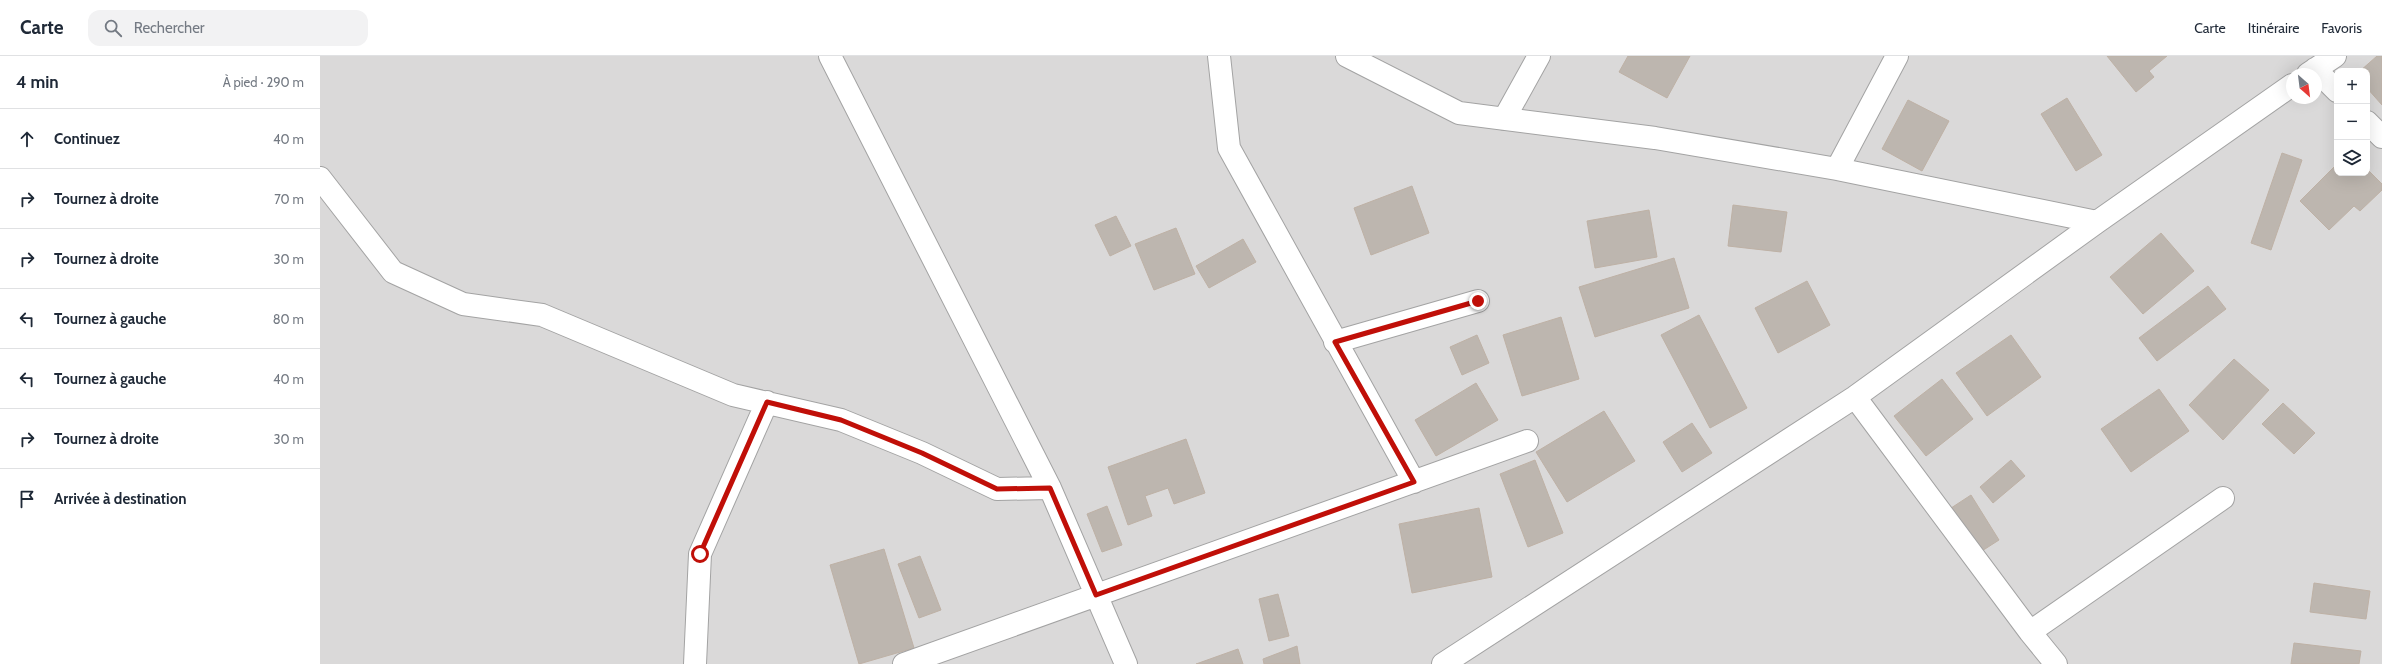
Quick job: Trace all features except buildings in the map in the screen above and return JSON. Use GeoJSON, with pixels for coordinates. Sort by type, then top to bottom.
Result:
{"type":"FeatureCollection","features":[{"type":"Feature","properties":{"kind":"street"},"geometry":{"type":"LineString","coordinates":[[830,56],[1050,488],[1126,664]]}},
{"type":"Feature","properties":{"kind":"street"},"geometry":{"type":"LineString","coordinates":[[1219,56],[1229,148],[1335,342],[1414,482]]}},
{"type":"Feature","properties":{"kind":"street"},"geometry":{"type":"LineString","coordinates":[[1346,56],[1459,113],[1655,138],[1837,169],[2097,222]]}},
{"type":"Feature","properties":{"kind":"street"},"geometry":{"type":"LineString","coordinates":[[1504,119],[1539,56]]}},
{"type":"Feature","properties":{"kind":"street"},"geometry":{"type":"LineString","coordinates":[[1837,169],[1897,56]]}},
{"type":"Feature","properties":{"kind":"street"},"geometry":{"type":"LineString","coordinates":[[2317,68],[2335,56]]}},
{"type":"Feature","properties":{"kind":"street"},"geometry":{"type":"LineString","coordinates":[[2322,79],[2334,89]]}},
{"type":"Feature","properties":{"kind":"street"},"geometry":{"type":"LineString","coordinates":[[1443,664],[1855,397],[2097,222],[2286,89]]}},
{"type":"Feature","properties":{"kind":"street"},"geometry":{"type":"LineString","coordinates":[[2370,125],[2382,137]]}},
{"type":"Feature","properties":{"kind":"street"},"geometry":{"type":"LineString","coordinates":[[320,178],[393,272],[463,304],[542,315],[733,395],[841,420],[922,453],[997,489],[1050,488]]}},
{"type":"Feature","properties":{"kind":"street"},"geometry":{"type":"LineString","coordinates":[[1335,342],[1478,301]]}},
{"type":"Feature","properties":{"kind":"street"},"geometry":{"type":"LineString","coordinates":[[1855,397],[2030,632],[2056,664]]}},
{"type":"Feature","properties":{"kind":"street"},"geometry":{"type":"LineString","coordinates":[[695,664],[700,554],[767,402]]}},
{"type":"Feature","properties":{"kind":"street"},"geometry":{"type":"LineString","coordinates":[[904,664],[1527,441]]}},
{"type":"Feature","properties":{"kind":"street"},"geometry":{"type":"LineString","coordinates":[[2030,632],[2223,498]]}},
{"type":"Feature","properties":{"kind":"shaded area"},"geometry":{"type":"Polygon","coordinates":[[[320,56],[2382,56],[2382,664],[320,664],[320,56]]]}},
{"type":"Feature","properties":{"kind":"route"},"geometry":{"type":"LineString","coordinates":[[700,554],[767,402],[841,420],[922,453],[997,489],[1050,488],[1096,595],[1414,482],[1335,342],[1478,301]]}}]}
